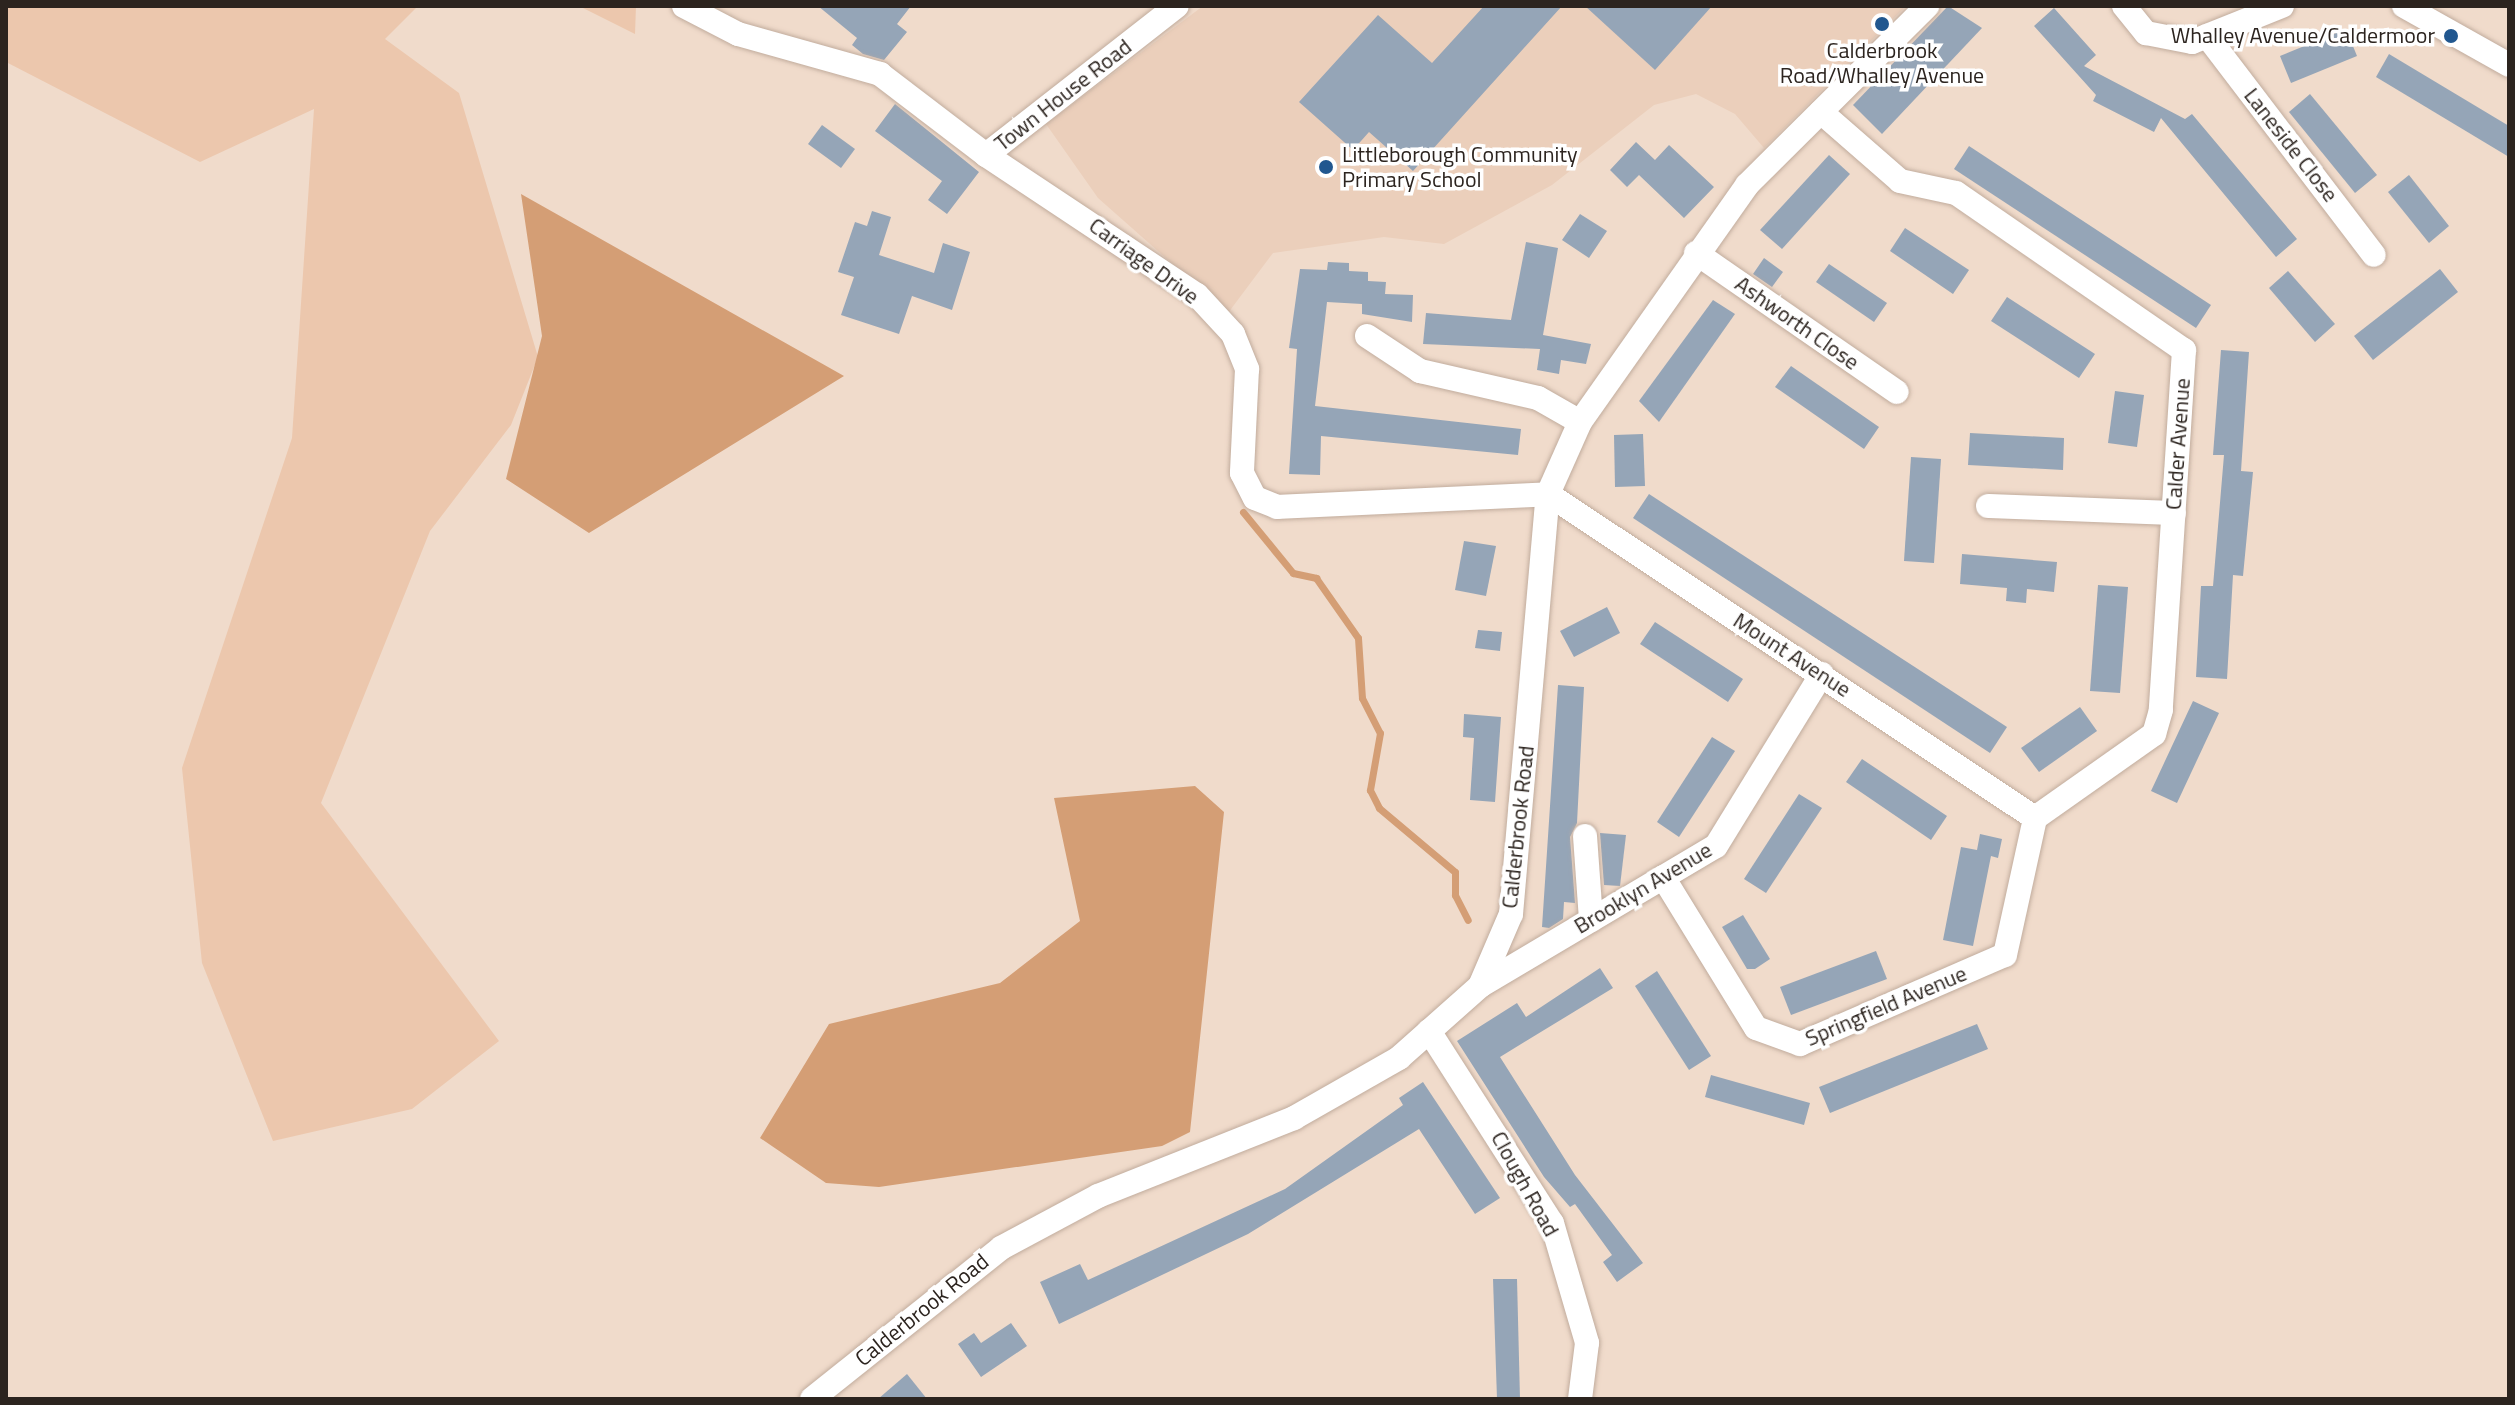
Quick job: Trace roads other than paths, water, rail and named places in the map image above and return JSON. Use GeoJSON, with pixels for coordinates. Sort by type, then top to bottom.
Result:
{"type":"FeatureCollection","features":[{"type":"Feature","properties":{"kind":"street","name":"Carriage Drive"},"geometry":{"type":"LineString","coordinates":[[684,6],[738,34],[880,74],[986,155],[1197,295],[1233,334],[1247,369],[1242,473],[1255,498],[1277,507],[1548,494]]}},
{"type":"Feature","properties":{"kind":"street","name":"Town House Road"},"geometry":{"type":"LineString","coordinates":[[986,155],[1177,6]]}},
{"type":"Feature","properties":{"kind":"street","name":"Calderbrook Road"},"geometry":{"type":"LineString","coordinates":[[812,1399],[1001,1248],[1098,1196],[1294,1118],[1399,1058],[1480,986],[1511,914],[1548,494],[1580,422],[1696,253],[1747,185],[1927,6]]}},
{"type":"Feature","properties":{"kind":"street"},"geometry":{"type":"LineString","coordinates":[[2124,6],[2146,33],[2192,42],[2282,6]]}},
{"type":"Feature","properties":{"kind":"street"},"geometry":{"type":"LineString","coordinates":[[2404,6],[2509,65]]}},
{"type":"Feature","properties":{"kind":"street","name":"Laneside Close"},"geometry":{"type":"LineString","coordinates":[[2207,36],[2374,255]]}},
{"type":"Feature","properties":{"kind":"street","name":"Calder Avenue"},"geometry":{"type":"LineString","coordinates":[[1821,112],[1900,181],[1956,193],[2184,350],[2174,513],[2154,734],[2035,818]]}},
{"type":"Feature","properties":{"kind":"street","name":"Ashworth Close"},"geometry":{"type":"LineString","coordinates":[[1696,253],[1897,392]]}},
{"type":"Feature","properties":{"kind":"street"},"geometry":{"type":"LineString","coordinates":[[1367,336],[1420,371],[1538,398],[1580,422]]}},
{"type":"Feature","properties":{"kind":"street","name":"Mount Avenue"},"geometry":{"type":"LineString","coordinates":[[1548,494],[2035,818]]}},
{"type":"Feature","properties":{"kind":"street"},"geometry":{"type":"LineString","coordinates":[[1988,506],[2174,513]]}},
{"type":"Feature","properties":{"kind":"street","name":"Brooklyn Avenue"},"geometry":{"type":"LineString","coordinates":[[1480,986],[1716,846],[1822,674]]}},
{"type":"Feature","properties":{"kind":"street","name":"Springfield Avenue"},"geometry":{"type":"LineString","coordinates":[[1663,877],[1756,1028],[1800,1044],[2005,955],[2035,818]]}},
{"type":"Feature","properties":{"kind":"street"},"geometry":{"type":"LineString","coordinates":[[1585,836],[1591,920]]}},
{"type":"Feature","properties":{"kind":"street","name":"Clough Road"},"geometry":{"type":"LineString","coordinates":[[1429,1031],[1552,1223],[1587,1343],[1580,1399]]}},
{"type":"Feature","properties":{"kind":"waterway"},"geometry":{"type":"LineString","coordinates":[[1243,512],[1293,573],[1316,578],[1358,638],[1362,698],[1380,733],[1370,790],[1379,808],[1455,872],[1455,895],[1468,920]]}},
{"type":"Feature","properties":{"kind":"place","name":"Calderbrook Road/Whalley Avenue"},"geometry":{"type":"Point","coordinates":[1882,24]}},
{"type":"Feature","properties":{"kind":"place","name":"Whalley Avenue/Caldermoor"},"geometry":{"type":"Point","coordinates":[2451,36]}},
{"type":"Feature","properties":{"kind":"place","name":"Littleborough Community Primary School"},"geometry":{"type":"Point","coordinates":[1326,167]}}]}
